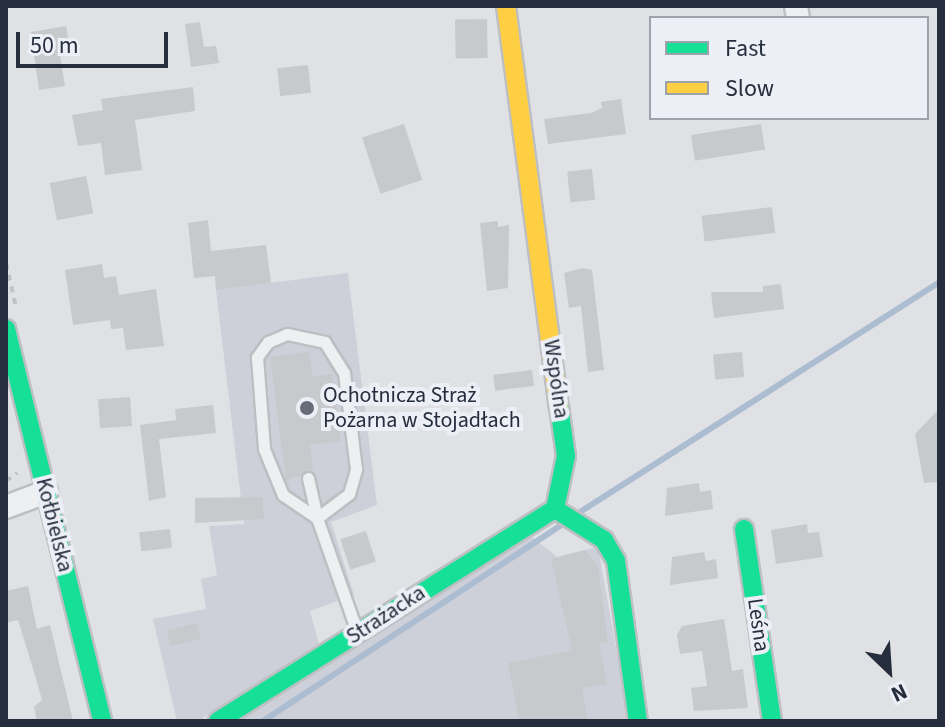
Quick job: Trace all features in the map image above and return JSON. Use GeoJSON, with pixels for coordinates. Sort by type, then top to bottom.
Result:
{"type":"FeatureCollection","features":[{"type":"Feature","properties":{"kind":"street","name":"Wspólna"},"geometry":{"type":"LineString","coordinates":[[506,6],[566,456],[563,514]]}},
{"type":"Feature","properties":{"kind":"street","name":"Kołbielska"},"geometry":{"type":"LineString","coordinates":[[6,329],[102,721]]}},
{"type":"Feature","properties":{"kind":"street"},"geometry":{"type":"LineString","coordinates":[[6,507],[46,492]]}},
{"type":"Feature","properties":{"kind":"street","name":"Strażacka"},"geometry":{"type":"LineString","coordinates":[[218,721],[358,633],[563,514]]}},
{"type":"Feature","properties":{"kind":"street"},"geometry":{"type":"LineString","coordinates":[[563,514],[604,540],[616,561],[638,721]]}},
{"type":"Feature","properties":{"kind":"street","name":"Leśna"},"geometry":{"type":"LineString","coordinates":[[744,529],[772,721]]}},
{"type":"Feature","properties":{"kind":"lane"},"geometry":{"type":"LineString","coordinates":[[287,334],[325,342],[344,373],[356,469],[349,494],[317,518],[283,495],[264,449],[257,357],[268,342],[287,334]]}},
{"type":"Feature","properties":{"kind":"lane"},"geometry":{"type":"LineString","coordinates":[[308,478],[317,518],[358,633]]}},
{"type":"Feature","properties":{"kind":"shaded area"},"geometry":{"type":"Polygon","coordinates":[[[348,273],[377,505],[331,522],[354,595],[310,611],[320,648],[198,721],[177,721],[153,619],[206,609],[201,579],[217,575],[209,526],[244,524],[216,290],[348,273]]]}},
{"type":"Feature","properties":{"kind":"shaded area"},"geometry":{"type":"Polygon","coordinates":[[[526,532],[557,557],[598,547],[629,721],[235,721],[526,532]]]}},
{"type":"Feature","properties":{"kind":"building"},"geometry":{"type":"Polygon","coordinates":[[[487,19],[488,58],[456,59],[455,20],[487,19]]]}},
{"type":"Feature","properties":{"kind":"building"},"geometry":{"type":"Polygon","coordinates":[[[200,22],[204,47],[216,46],[219,63],[191,67],[185,24],[200,22]]]}},
{"type":"Feature","properties":{"kind":"building"},"geometry":{"type":"Polygon","coordinates":[[[66,26],[71,54],[60,56],[65,86],[39,90],[31,32],[66,26]]]}},
{"type":"Feature","properties":{"kind":"building"},"geometry":{"type":"Polygon","coordinates":[[[308,65],[311,93],[280,96],[277,68],[308,65]]]}},
{"type":"Feature","properties":{"kind":"building"},"geometry":{"type":"Polygon","coordinates":[[[193,87],[195,111],[135,120],[142,170],[105,175],[101,143],[78,146],[72,115],[103,110],[101,99],[193,87]]]}},
{"type":"Feature","properties":{"kind":"building"},"geometry":{"type":"Polygon","coordinates":[[[621,99],[626,134],[548,144],[544,119],[591,113],[602,108],[601,102],[621,99]]]}},
{"type":"Feature","properties":{"kind":"building"},"geometry":{"type":"Polygon","coordinates":[[[404,124],[422,180],[380,194],[362,138],[404,124]]]}},
{"type":"Feature","properties":{"kind":"building"},"geometry":{"type":"Polygon","coordinates":[[[761,124],[765,150],[695,161],[691,135],[761,124]]]}},
{"type":"Feature","properties":{"kind":"building"},"geometry":{"type":"Polygon","coordinates":[[[592,169],[595,200],[570,202],[567,172],[592,169]]]}},
{"type":"Feature","properties":{"kind":"building"},"geometry":{"type":"Polygon","coordinates":[[[86,176],[93,213],[57,220],[50,183],[86,176]]]}},
{"type":"Feature","properties":{"kind":"building"},"geometry":{"type":"Polygon","coordinates":[[[772,207],[775,233],[705,241],[702,216],[772,207]]]}},
{"type":"Feature","properties":{"kind":"building"},"geometry":{"type":"Polygon","coordinates":[[[208,220],[211,251],[266,245],[271,283],[216,290],[215,276],[194,278],[188,223],[208,220]]]}},
{"type":"Feature","properties":{"kind":"building"},"geometry":{"type":"Polygon","coordinates":[[[498,221],[498,227],[509,225],[508,288],[487,291],[480,223],[498,221]]]}},
{"type":"Feature","properties":{"kind":"building"},"geometry":{"type":"Polygon","coordinates":[[[102,264],[104,278],[116,276],[119,295],[156,289],[164,346],[126,350],[123,328],[111,329],[110,320],[73,325],[65,270],[102,264]]]}},
{"type":"Feature","properties":{"kind":"building"},"geometry":{"type":"Polygon","coordinates":[[[583,268],[592,270],[604,370],[588,372],[581,306],[569,308],[564,273],[583,268]]]}},
{"type":"Feature","properties":{"kind":"building"},"geometry":{"type":"Polygon","coordinates":[[[781,284],[784,309],[714,318],[711,292],[763,292],[763,286],[781,284]]]}},
{"type":"Feature","properties":{"kind":"building","name":"Ochotnicza Straż Pożarna w Stojadłach"},"geometry":{"type":"Polygon","coordinates":[[[309,352],[312,376],[332,374],[341,441],[310,445],[313,472],[286,480],[270,357],[309,352]]]}},
{"type":"Feature","properties":{"kind":"building"},"geometry":{"type":"Polygon","coordinates":[[[742,352],[744,377],[715,379],[713,355],[742,352]]]}},
{"type":"Feature","properties":{"kind":"building"},"geometry":{"type":"Polygon","coordinates":[[[532,370],[534,386],[495,391],[493,375],[532,370]]]}},
{"type":"Feature","properties":{"kind":"building"},"geometry":{"type":"Polygon","coordinates":[[[130,397],[132,426],[100,428],[98,399],[130,397]]]}},
{"type":"Feature","properties":{"kind":"building"},"geometry":{"type":"Polygon","coordinates":[[[213,405],[216,433],[159,439],[166,497],[149,501],[140,425],[176,420],[175,409],[213,405]]]}},
{"type":"Feature","properties":{"kind":"building"},"geometry":{"type":"Polygon","coordinates":[[[939,409],[939,482],[924,483],[915,434],[939,409]]]}},
{"type":"Feature","properties":{"kind":"building"},"geometry":{"type":"Polygon","coordinates":[[[699,483],[700,492],[711,490],[713,509],[665,516],[667,488],[699,483]]]}},
{"type":"Feature","properties":{"kind":"building"},"geometry":{"type":"Polygon","coordinates":[[[262,497],[264,519],[195,523],[195,498],[262,497]]]}},
{"type":"Feature","properties":{"kind":"building"},"geometry":{"type":"Polygon","coordinates":[[[807,524],[808,533],[819,532],[823,557],[776,564],[771,530],[807,524]]]}},
{"type":"Feature","properties":{"kind":"building"},"geometry":{"type":"Polygon","coordinates":[[[170,529],[172,548],[141,551],[139,532],[170,529]]]}},
{"type":"Feature","properties":{"kind":"building"},"geometry":{"type":"Polygon","coordinates":[[[366,531],[376,561],[350,570],[340,539],[366,531]]]}},
{"type":"Feature","properties":{"kind":"building"},"geometry":{"type":"Polygon","coordinates":[[[585,550],[598,567],[608,642],[599,644],[607,684],[582,688],[588,721],[519,721],[508,663],[572,650],[551,559],[585,550]]]}},
{"type":"Feature","properties":{"kind":"building"},"geometry":{"type":"Polygon","coordinates":[[[704,552],[706,561],[716,559],[718,578],[670,585],[672,557],[704,552]]]}},
{"type":"Feature","properties":{"kind":"building"},"geometry":{"type":"Polygon","coordinates":[[[28,586],[37,629],[50,625],[73,721],[37,721],[34,707],[42,700],[18,620],[6,623],[6,591],[28,586]]]}},
{"type":"Feature","properties":{"kind":"building"},"geometry":{"type":"Polygon","coordinates":[[[724,619],[732,671],[743,669],[748,708],[694,711],[691,688],[707,686],[702,651],[680,654],[677,635],[682,626],[724,619]]]}},
{"type":"Feature","properties":{"kind":"building"},"geometry":{"type":"Polygon","coordinates":[[[197,623],[201,639],[171,646],[167,630],[197,623]]]}},
{"type":"Feature","properties":{"kind":"waterway"},"geometry":{"type":"LineString","coordinates":[[580,512],[939,282]]}},
{"type":"Feature","properties":{"kind":"waterway"},"geometry":{"type":"LineString","coordinates":[[263,721],[561,525]]}},
{"type":"Feature","properties":{"kind":"traffic: fast"},"geometry":{"type":"LineString","coordinates":[[6,329],[102,721]]}},
{"type":"Feature","properties":{"kind":"traffic: fast"},"geometry":{"type":"LineString","coordinates":[[555,509],[566,456],[559,406]]}},
{"type":"Feature","properties":{"kind":"traffic: fast"},"geometry":{"type":"LineString","coordinates":[[555,509],[604,540],[616,561],[638,721]]}},
{"type":"Feature","properties":{"kind":"traffic: fast"},"geometry":{"type":"LineString","coordinates":[[218,721],[555,509]]}},
{"type":"Feature","properties":{"kind":"traffic: fast"},"geometry":{"type":"LineString","coordinates":[[744,529],[772,721]]}},
{"type":"Feature","properties":{"kind":"traffic: slow"},"geometry":{"type":"LineString","coordinates":[[506,6],[559,406]]}},
{"type":"Feature","properties":{"kind":"place","name":"Ochotnicza Straż Pożarna w Stojadłach"},"geometry":{"type":"Point","coordinates":[307,408]}}]}
